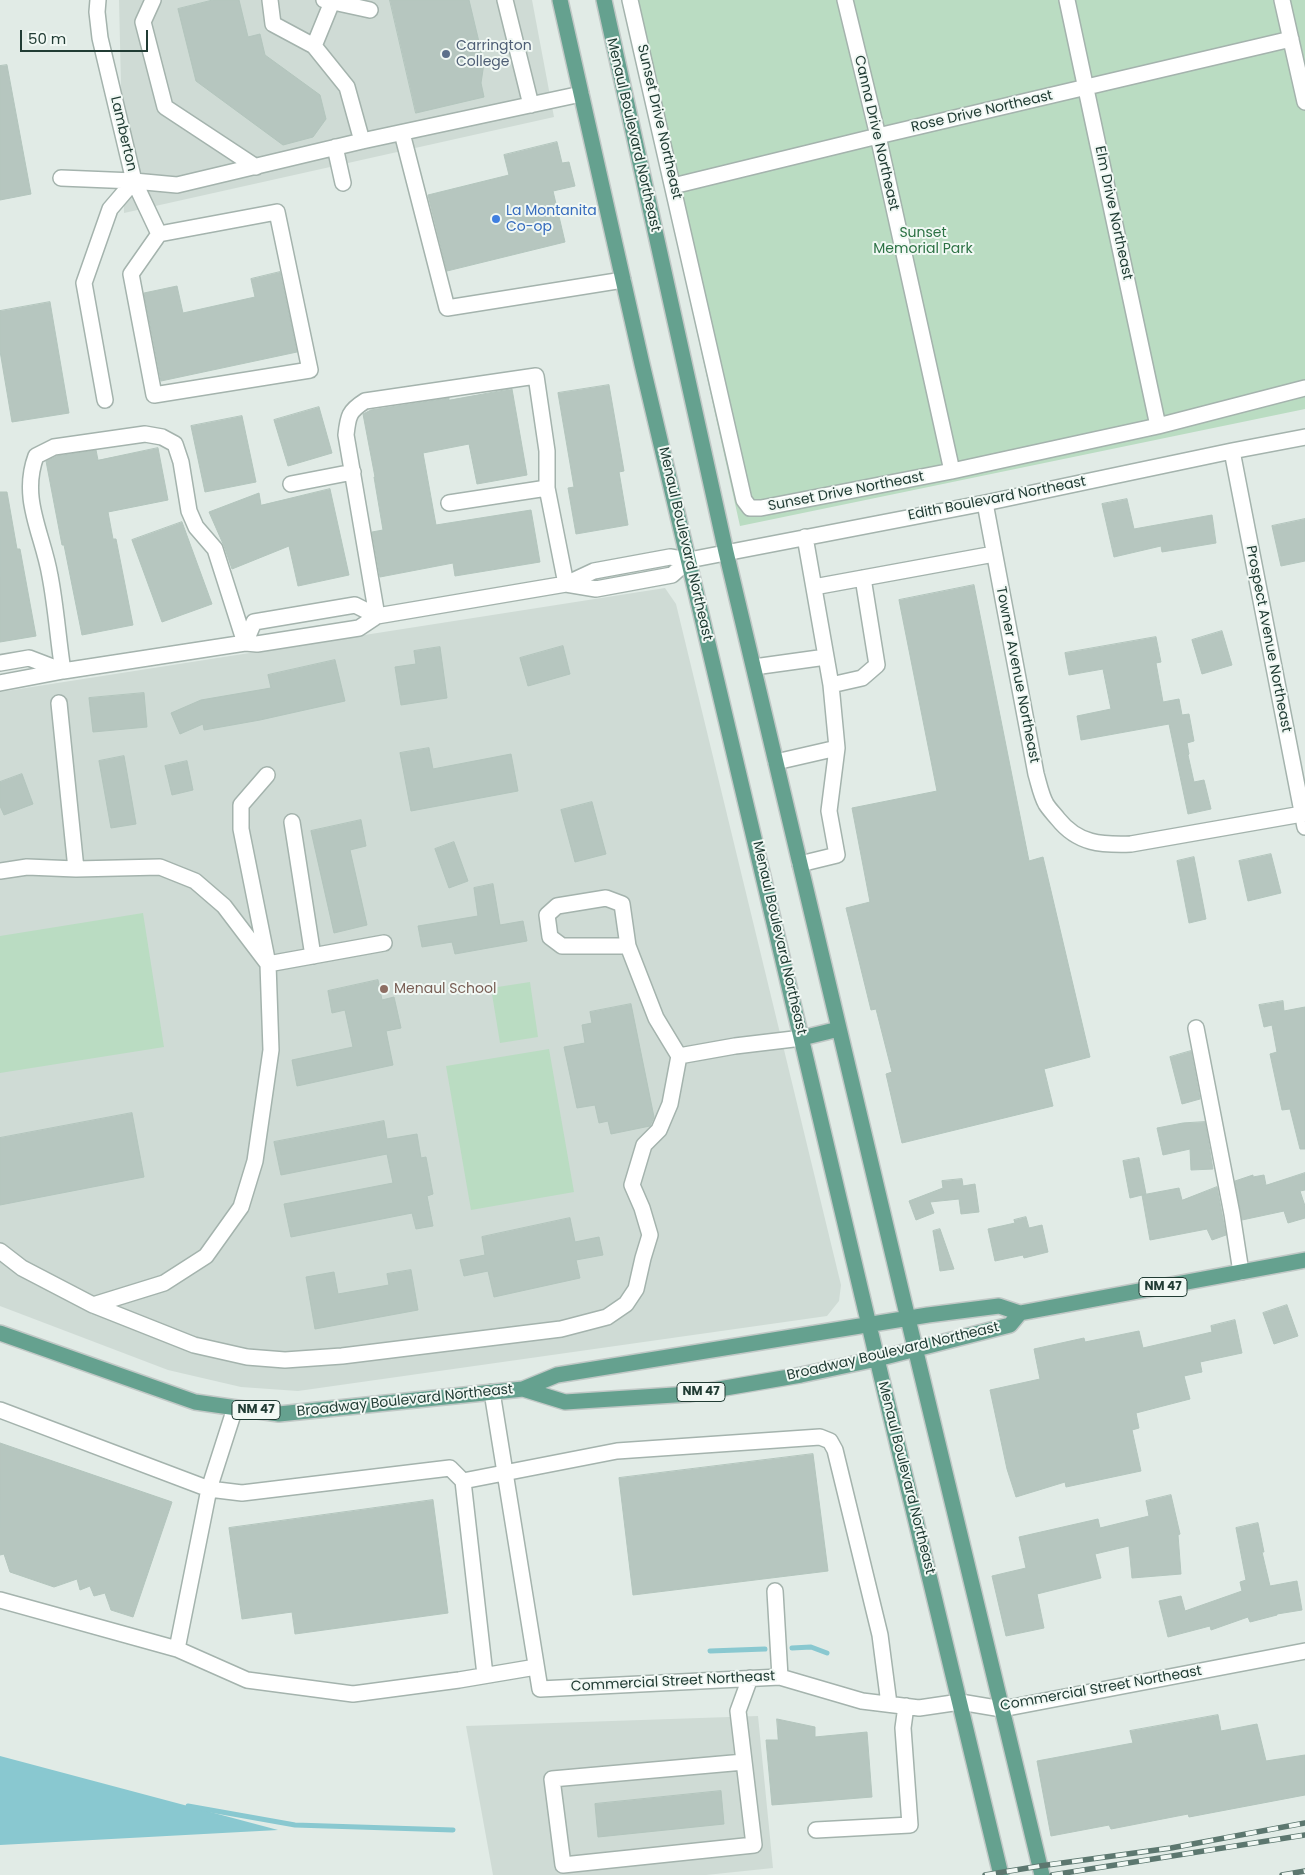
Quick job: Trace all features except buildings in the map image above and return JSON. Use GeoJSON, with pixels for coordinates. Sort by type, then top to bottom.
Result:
{"type":"FeatureCollection","features":[{"type":"Feature","properties":{"kind":"main road","name":"Menaul Boulevard Northeast"},"geometry":{"type":"LineString","coordinates":[[560,0],[623,280],[877,1359],[1001,1875]]}},
{"type":"Feature","properties":{"kind":"main road","name":"Menaul Boulevard Northeast"},"geometry":{"type":"LineString","coordinates":[[604,0],[726,552],[1042,1875]]}},
{"type":"Feature","properties":{"kind":"main road"},"geometry":{"type":"LineString","coordinates":[[802,1038],[839,1029]]}},
{"type":"Feature","properties":{"kind":"main road","name":"Broadway Boulevard Northeast"},"geometry":{"type":"LineString","coordinates":[[0,1333],[195,1402],[279,1414],[524,1389],[557,1375],[908,1318],[999,1306],[1020,1313],[1305,1260]]}},
{"type":"Feature","properties":{"kind":"main road","name":"Broadway Boulevard Northeast"},"geometry":{"type":"LineString","coordinates":[[524,1389],[565,1402],[690,1394],[801,1375],[877,1359],[1010,1326],[1020,1313]]}},
{"type":"Feature","properties":{"kind":"street","name":"Lamberton"},"geometry":{"type":"LineString","coordinates":[[98,0],[97,12],[100,38],[134,181],[159,234]]}},
{"type":"Feature","properties":{"kind":"street"},"geometry":{"type":"LineString","coordinates":[[153,0],[143,22],[165,107],[256,167]]}},
{"type":"Feature","properties":{"kind":"street"},"geometry":{"type":"LineString","coordinates":[[270,0],[273,24],[314,46],[347,86],[362,140]]}},
{"type":"Feature","properties":{"kind":"street"},"geometry":{"type":"LineString","coordinates":[[505,0],[531,105]]}},
{"type":"Feature","properties":{"kind":"street","name":"Sunset Drive Northeast"},"geometry":{"type":"LineString","coordinates":[[630,0],[744,500],[750,508],[761,508],[952,471],[1158,426],[1305,388]]}},
{"type":"Feature","properties":{"kind":"street","name":"Canna Drive Northeast"},"geometry":{"type":"LineString","coordinates":[[845,0],[878,136],[952,471]]}},
{"type":"Feature","properties":{"kind":"street","name":"Elm Drive Northeast"},"geometry":{"type":"LineString","coordinates":[[1067,0],[1158,426]]}},
{"type":"Feature","properties":{"kind":"street"},"geometry":{"type":"LineString","coordinates":[[1282,0],[1305,102]]}},
{"type":"Feature","properties":{"kind":"street"},"geometry":{"type":"LineString","coordinates":[[314,46],[328,1],[370,10]]}},
{"type":"Feature","properties":{"kind":"street","name":"Rose Drive Northeast"},"geometry":{"type":"LineString","coordinates":[[673,186],[1291,39]]}},
{"type":"Feature","properties":{"kind":"street"},"geometry":{"type":"LineString","coordinates":[[61,178],[177,185],[362,140],[581,94]]}},
{"type":"Feature","properties":{"kind":"street"},"geometry":{"type":"LineString","coordinates":[[402,133],[447,308],[623,280]]}},
{"type":"Feature","properties":{"kind":"street"},"geometry":{"type":"LineString","coordinates":[[335,147],[343,183]]}},
{"type":"Feature","properties":{"kind":"street"},"geometry":{"type":"LineString","coordinates":[[105,400],[84,283],[110,209],[134,181]]}},
{"type":"Feature","properties":{"kind":"street"},"geometry":{"type":"LineString","coordinates":[[277,212],[310,370],[154,395],[131,274],[159,234],[277,212]]}},
{"type":"Feature","properties":{"kind":"street"},"geometry":{"type":"LineString","coordinates":[[377,616],[346,435],[348,418],[353,409],[365,401],[536,376],[547,451],[546,488],[566,584]]}},
{"type":"Feature","properties":{"kind":"street"},"geometry":{"type":"LineString","coordinates":[[63,671],[54,598],[46,553],[36,527],[30,487],[30,472],[36,456],[54,447],[145,434],[162,437],[175,444],[181,462],[189,512],[196,527],[215,549],[245,643]]}},
{"type":"Feature","properties":{"kind":"street","name":"Edith Boulevard Northeast"},"geometry":{"type":"LineString","coordinates":[[0,683],[63,671],[245,643],[257,644],[359,628],[377,616],[566,584],[594,571],[670,557],[689,560],[984,503],[1305,437]]}},
{"type":"Feature","properties":{"kind":"street","name":"Prospect Avenue Northeast"},"geometry":{"type":"LineString","coordinates":[[1232,451],[1304,821]]}},
{"type":"Feature","properties":{"kind":"street"},"geometry":{"type":"LineString","coordinates":[[292,484],[353,472]]}},
{"type":"Feature","properties":{"kind":"street"},"geometry":{"type":"LineString","coordinates":[[449,503],[546,488]]}},
{"type":"Feature","properties":{"kind":"street","name":"Towner Avenue Northeast"},"geometry":{"type":"LineString","coordinates":[[984,503],[1036,774],[1046,804],[1064,826],[1074,835],[1090,842],[1131,844],[1304,821]]}},
{"type":"Feature","properties":{"kind":"street"},"geometry":{"type":"LineString","coordinates":[[800,864],[838,854],[829,811],[837,748],[831,685],[805,537]]}},
{"type":"Feature","properties":{"kind":"street"},"geometry":{"type":"LineString","coordinates":[[814,587],[994,554]]}},
{"type":"Feature","properties":{"kind":"street","name":"Edith Boulevard Northeast"},"geometry":{"type":"LineString","coordinates":[[566,584],[596,589],[672,575],[689,560]]}},
{"type":"Feature","properties":{"kind":"street"},"geometry":{"type":"LineString","coordinates":[[611,568],[614,586]]}},
{"type":"Feature","properties":{"kind":"street"},"geometry":{"type":"LineString","coordinates":[[831,685],[862,678],[876,666],[863,578]]}},
{"type":"Feature","properties":{"kind":"street"},"geometry":{"type":"LineString","coordinates":[[245,643],[254,622],[354,605],[377,616]]}},
{"type":"Feature","properties":{"kind":"street"},"geometry":{"type":"LineString","coordinates":[[754,667],[826,657]]}},
{"type":"Feature","properties":{"kind":"street","name":"Edith Boulevard Northeast"},"geometry":{"type":"LineString","coordinates":[[0,663],[29,658],[63,671]]}},
{"type":"Feature","properties":{"kind":"street"},"geometry":{"type":"LineString","coordinates":[[58,703],[76,869]]}},
{"type":"Feature","properties":{"kind":"street"},"geometry":{"type":"LineString","coordinates":[[776,762],[837,748]]}},
{"type":"Feature","properties":{"kind":"street"},"geometry":{"type":"LineString","coordinates":[[93,1305],[164,1283],[206,1256],[241,1207],[255,1161],[271,1050],[268,964],[240,829],[240,805],[267,775]]}},
{"type":"Feature","properties":{"kind":"street"},"geometry":{"type":"LineString","coordinates":[[292,822],[313,956]]}},
{"type":"Feature","properties":{"kind":"street"},"geometry":{"type":"LineString","coordinates":[[0,871],[27,867],[76,869],[160,867],[195,881],[224,906],[268,964]]}},
{"type":"Feature","properties":{"kind":"street"},"geometry":{"type":"LineString","coordinates":[[0,1251],[22,1268],[93,1305],[194,1345],[247,1357],[285,1360],[342,1356],[561,1329],[607,1317],[626,1304],[636,1289],[650,1234],[632,1185],[644,1145],[659,1130],[670,1104],[679,1056],[656,1018],[628,946],[622,904],[606,898],[557,906],[547,915],[550,937],[562,946],[628,946]]}},
{"type":"Feature","properties":{"kind":"street"},"geometry":{"type":"LineString","coordinates":[[268,964],[384,943]]}},
{"type":"Feature","properties":{"kind":"street"},"geometry":{"type":"LineString","coordinates":[[1196,1028],[1232,1214],[1241,1272]]}},
{"type":"Feature","properties":{"kind":"street"},"geometry":{"type":"LineString","coordinates":[[679,1056],[735,1046],[802,1038]]}},
{"type":"Feature","properties":{"kind":"street"},"geometry":{"type":"LineString","coordinates":[[0,1600],[177,1649],[247,1680],[353,1694],[536,1667],[492,1392]]}},
{"type":"Feature","properties":{"kind":"street"},"geometry":{"type":"LineString","coordinates":[[177,1649],[209,1489],[235,1408]]}},
{"type":"Feature","properties":{"kind":"street"},"geometry":{"type":"LineString","coordinates":[[0,1410],[209,1489],[242,1493],[450,1468],[463,1481],[485,1675]]}},
{"type":"Feature","properties":{"kind":"street"},"geometry":{"type":"LineString","coordinates":[[463,1481],[617,1451],[820,1437],[830,1441],[835,1450],[880,1635],[888,1704]]}},
{"type":"Feature","properties":{"kind":"street"},"geometry":{"type":"LineString","coordinates":[[775,1591],[780,1677]]}},
{"type":"Feature","properties":{"kind":"street","name":"Commercial Street Northeast"},"geometry":{"type":"LineString","coordinates":[[536,1667],[540,1689],[780,1677],[862,1700],[888,1704],[919,1708],[960,1702],[1002,1709],[1305,1651]]}},
{"type":"Feature","properties":{"kind":"street"},"geometry":{"type":"LineString","coordinates":[[744,1762],[552,1779],[564,1865],[754,1845],[738,1711],[750,1678]]}},
{"type":"Feature","properties":{"kind":"street"},"geometry":{"type":"LineString","coordinates":[[816,1830],[910,1825],[903,1728],[906,1706]]}},
{"type":"Feature","properties":{"kind":"shaded area"},"geometry":{"type":"Polygon","coordinates":[[[119,0],[532,0],[554,117],[124,213],[119,0]]]}},
{"type":"Feature","properties":{"kind":"shaded area","name":"Menaul School"},"geometry":{"type":"Polygon","coordinates":[[[665,588],[676,604],[841,1285],[839,1301],[827,1316],[298,1391],[241,1387],[168,1370],[0,1306],[0,692],[665,588]]]}},
{"type":"Feature","properties":{"kind":"shaded area"},"geometry":{"type":"Polygon","coordinates":[[[758,1716],[773,1868],[706,1875],[493,1875],[466,1726],[758,1716]]]}},
{"type":"Feature","properties":{"kind":"green space","name":"Sunset Memorial Park"},"geometry":{"type":"Polygon","coordinates":[[[623,0],[1305,0],[1305,409],[740,526],[623,0]]]}},
{"type":"Feature","properties":{"kind":"green space"},"geometry":{"type":"Polygon","coordinates":[[[143,913],[164,1047],[0,1073],[0,936],[143,913]]]}},
{"type":"Feature","properties":{"kind":"green space"},"geometry":{"type":"Polygon","coordinates":[[[530,982],[538,1037],[500,1043],[491,988],[530,982]]]}},
{"type":"Feature","properties":{"kind":"green space"},"geometry":{"type":"Polygon","coordinates":[[[549,1049],[574,1192],[471,1210],[446,1066],[549,1049]]]}},
{"type":"Feature","properties":{"kind":"water"},"geometry":{"type":"Polygon","coordinates":[[[0,1756],[278,1830],[0,1845],[0,1756]]]}},
{"type":"Feature","properties":{"kind":"waterway"},"geometry":{"type":"LineString","coordinates":[[792,1648],[811,1647],[827,1653]]}},
{"type":"Feature","properties":{"kind":"waterway"},"geometry":{"type":"LineString","coordinates":[[710,1651],[765,1649]]}},
{"type":"Feature","properties":{"kind":"waterway"},"geometry":{"type":"LineString","coordinates":[[188,1806],[295,1825],[453,1830]]}},
{"type":"Feature","properties":{"kind":"railway"},"geometry":{"type":"LineString","coordinates":[[985,1875],[1171,1848],[1305,1823]]}},
{"type":"Feature","properties":{"kind":"railway"},"geometry":{"type":"LineString","coordinates":[[1052,1875],[1305,1835]]}},
{"type":"Feature","properties":{"kind":"railway"},"geometry":{"type":"LineString","coordinates":[[1282,1875],[1305,1871]]}},
{"type":"Feature","properties":{"kind":"place","name":"Carrington College"},"geometry":{"type":"Point","coordinates":[446,54]}},
{"type":"Feature","properties":{"kind":"place","name":"La Montanita Co-op"},"geometry":{"type":"Point","coordinates":[496,219]}},
{"type":"Feature","properties":{"kind":"place","name":"Menaul School"},"geometry":{"type":"Point","coordinates":[384,989]}}]}
